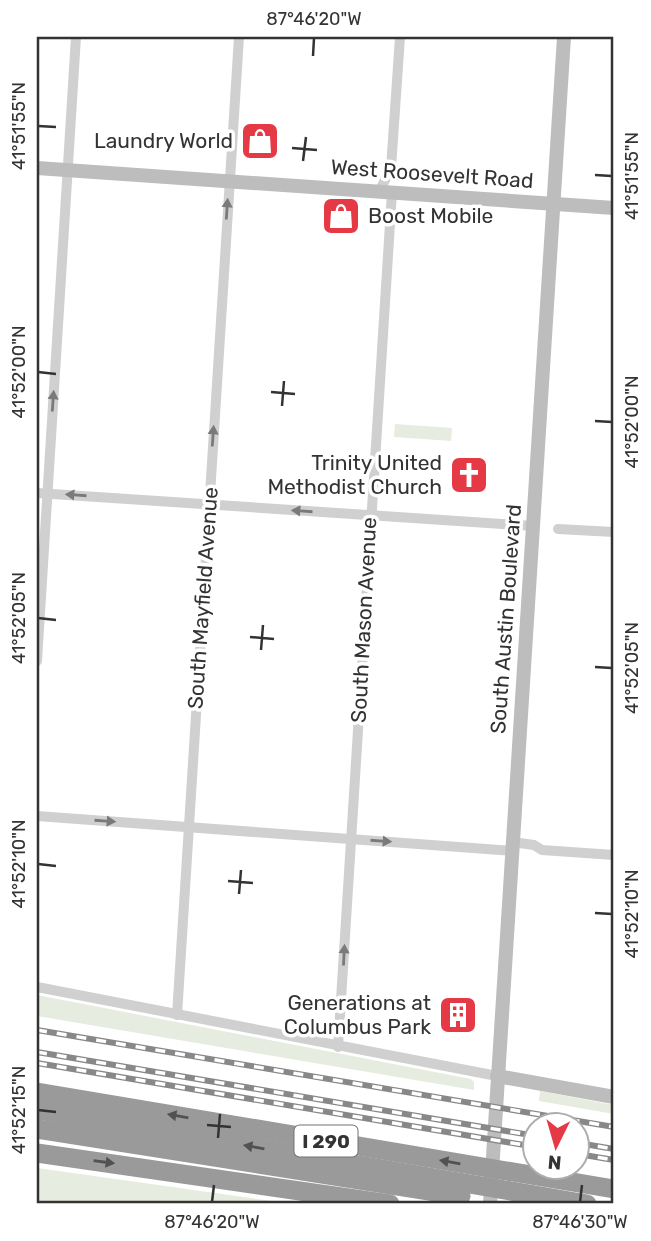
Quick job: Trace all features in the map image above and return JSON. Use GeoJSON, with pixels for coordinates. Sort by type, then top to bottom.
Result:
{"type":"FeatureCollection","features":[{"type":"Feature","properties":{"kind":"highway","name":"I 290"},"geometry":{"type":"LineString","coordinates":[[37,1092],[614,1189]]}},
{"type":"Feature","properties":{"kind":"highway"},"geometry":{"type":"LineString","coordinates":[[37,1110],[490,1193],[515,1204]]}},
{"type":"Feature","properties":{"kind":"highway"},"geometry":{"type":"LineString","coordinates":[[37,1129],[490,1193],[587,1204]]}},
{"type":"Feature","properties":{"kind":"highway"},"geometry":{"type":"LineString","coordinates":[[37,1153],[390,1204]]}},
{"type":"Feature","properties":{"kind":"street"},"geometry":{"type":"LineString","coordinates":[[37,661],[42,493],[76,37]]}},
{"type":"Feature","properties":{"kind":"street","name":"South Mayfield Avenue"},"geometry":{"type":"LineString","coordinates":[[177,1015],[239,37]]}},
{"type":"Feature","properties":{"kind":"street","name":"South Mason Avenue"},"geometry":{"type":"LineString","coordinates":[[338,1047],[371,515],[385,192],[391,169],[400,37]]}},
{"type":"Feature","properties":{"kind":"street","name":"South Austin Boulevard"},"geometry":{"type":"LineString","coordinates":[[490,1193],[564,37]]}},
{"type":"Feature","properties":{"kind":"street","name":"West Roosevelt Road"},"geometry":{"type":"LineString","coordinates":[[37,168],[614,208]]}},
{"type":"Feature","properties":{"kind":"street"},"geometry":{"type":"LineString","coordinates":[[42,493],[533,526]]}},
{"type":"Feature","properties":{"kind":"street"},"geometry":{"type":"LineString","coordinates":[[558,529],[614,532]]}},
{"type":"Feature","properties":{"kind":"street"},"geometry":{"type":"LineString","coordinates":[[37,816],[351,839],[534,845],[542,850],[614,855]]}},
{"type":"Feature","properties":{"kind":"street"},"geometry":{"type":"LineString","coordinates":[[37,987],[338,1047],[614,1097]]}},
{"type":"Feature","properties":{"kind":"shaded area"},"geometry":{"type":"Polygon","coordinates":[[[395,424],[452,428],[451,441],[394,437],[395,424]]]}},
{"type":"Feature","properties":{"kind":"shaded area"},"geometry":{"type":"Polygon","coordinates":[[[37,995],[471,1079],[474,1082],[474,1090],[37,1016],[37,995]]]}},
{"type":"Feature","properties":{"kind":"shaded area"},"geometry":{"type":"Polygon","coordinates":[[[540,1091],[614,1105],[614,1114],[539,1101],[540,1091]]]}},
{"type":"Feature","properties":{"kind":"shaded area"},"geometry":{"type":"Polygon","coordinates":[[[37,1168],[293,1204],[37,1204],[37,1168]]]}},
{"type":"Feature","properties":{"kind":"railway"},"geometry":{"type":"LineString","coordinates":[[37,1030],[614,1127]]}},
{"type":"Feature","properties":{"kind":"railway"},"geometry":{"type":"LineString","coordinates":[[37,1052],[522,1134]]}},
{"type":"Feature","properties":{"kind":"railway"},"geometry":{"type":"LineString","coordinates":[[37,1063],[522,1145]]}},
{"type":"Feature","properties":{"kind":"railway"},"geometry":{"type":"LineString","coordinates":[[592,1145],[614,1149]]}},
{"type":"Feature","properties":{"kind":"railway"},"geometry":{"type":"LineString","coordinates":[[592,1156],[614,1160]]}},
{"type":"Feature","properties":{"kind":"place","name":"Laundry World"},"geometry":{"type":"Point","coordinates":[260,141]}},
{"type":"Feature","properties":{"kind":"place","name":"Boost Mobile"},"geometry":{"type":"Point","coordinates":[341,216]}},
{"type":"Feature","properties":{"kind":"place","name":"Trinity United Methodist Church"},"geometry":{"type":"Point","coordinates":[469,475]}},
{"type":"Feature","properties":{"kind":"place","name":"Generations at Columbus Park"},"geometry":{"type":"Point","coordinates":[458,1015]}}]}
